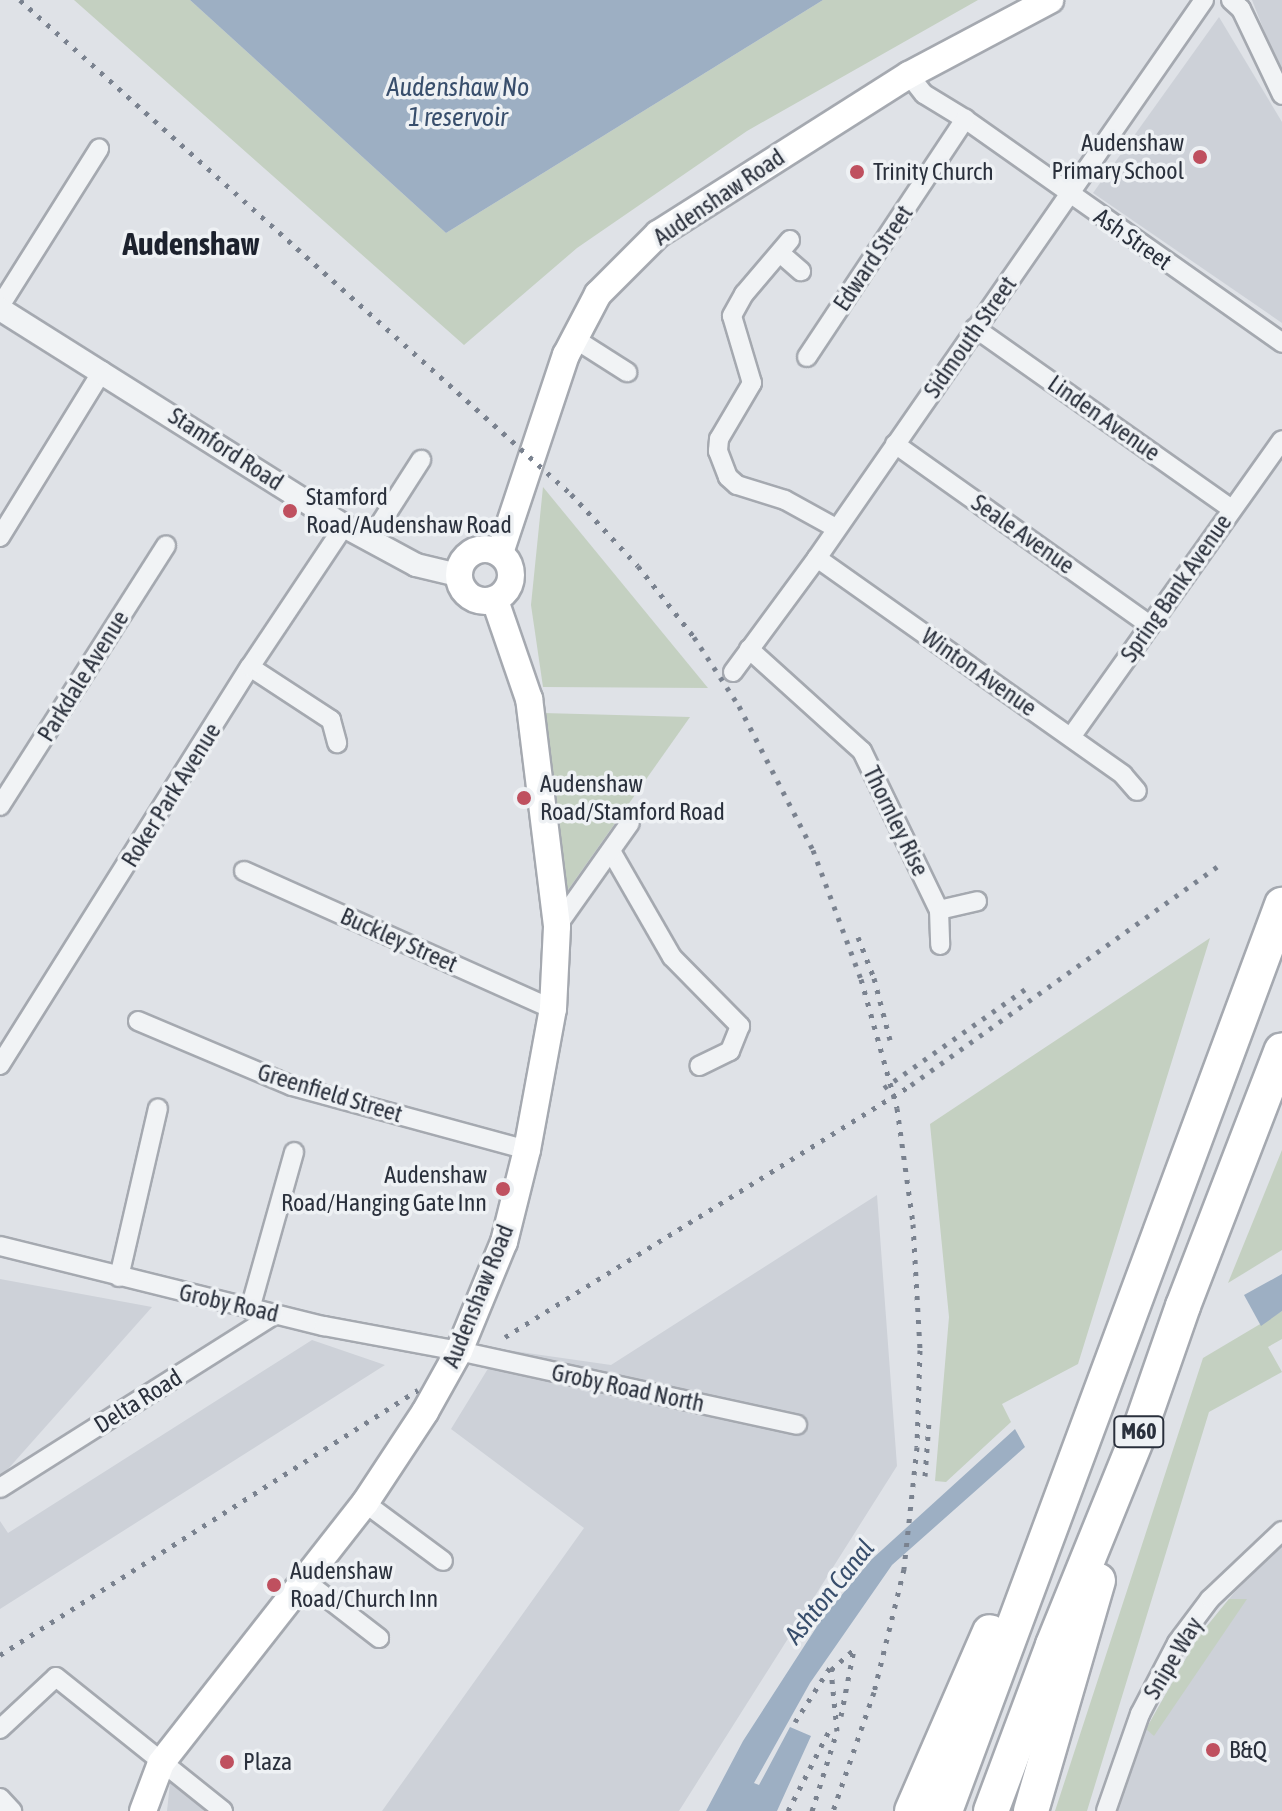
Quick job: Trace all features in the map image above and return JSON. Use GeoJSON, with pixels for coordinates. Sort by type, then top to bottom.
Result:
{"type":"FeatureCollection","features":[{"type":"Feature","properties":{"kind":"highway","name":"M60"},"geometry":{"type":"LineString","coordinates":[[945,1811],[1282,905]]}},
{"type":"Feature","properties":{"kind":"highway","name":"M60"},"geometry":{"type":"LineString","coordinates":[[991,1811],[1053,1645],[1137,1438],[1183,1306],[1282,1050]]}},
{"type":"Feature","properties":{"kind":"highway","name":"M60"},"geometry":{"type":"LineString","coordinates":[[912,1811],[1063,1452],[1118,1352]]}},
{"type":"Feature","properties":{"kind":"highway","name":"M60"},"geometry":{"type":"LineString","coordinates":[[1031,1811],[1137,1438]]}},
{"type":"Feature","properties":{"kind":"main road","name":"Audenshaw Road"},"geometry":{"type":"LineString","coordinates":[[143,1811],[161,1763],[365,1503],[425,1412],[459,1351],[504,1242],[527,1150],[553,1009],[557,926],[529,699],[495,600],[505,592],[511,578],[510,566],[500,553],[575,339],[598,294],[658,234],[909,75],[1050,0]]}},
{"type":"Feature","properties":{"kind":"main road"},"geometry":{"type":"LineString","coordinates":[[495,600],[483,602],[470,598],[462,590],[458,575],[462,560],[473,551],[490,548],[500,553]]}},
{"type":"Feature","properties":{"kind":"street","name":"Sidmouth Street"},"geometry":{"type":"LineString","coordinates":[[733,672],[817,558],[1204,0]]}},
{"type":"Feature","properties":{"kind":"street"},"geometry":{"type":"LineString","coordinates":[[1231,0],[1241,9],[1282,95]]}},
{"type":"Feature","properties":{"kind":"street","name":"Ash Street"},"geometry":{"type":"LineString","coordinates":[[909,75],[924,94],[965,119],[1282,343]]}},
{"type":"Feature","properties":{"kind":"street","name":"Edward Street"},"geometry":{"type":"LineString","coordinates":[[807,357],[965,119]]}},
{"type":"Feature","properties":{"kind":"street"},"geometry":{"type":"LineString","coordinates":[[0,308],[99,149]]}},
{"type":"Feature","properties":{"kind":"street"},"geometry":{"type":"LineString","coordinates":[[801,271],[785,247],[744,294],[732,316],[752,383],[719,439],[718,451],[728,477],[737,485],[785,500],[836,528]]}},
{"type":"Feature","properties":{"kind":"street","name":"Stamford Road"},"geometry":{"type":"LineString","coordinates":[[0,308],[344,526],[416,565],[458,575]]}},
{"type":"Feature","properties":{"kind":"street","name":"Linden Avenue"},"geometry":{"type":"LineString","coordinates":[[975,328],[1232,509]]}},
{"type":"Feature","properties":{"kind":"street"},"geometry":{"type":"LineString","coordinates":[[575,339],[627,372]]}},
{"type":"Feature","properties":{"kind":"street"},"geometry":{"type":"LineString","coordinates":[[0,537],[102,371]]}},
{"type":"Feature","properties":{"kind":"street","name":"Spring Bank Avenue"},"geometry":{"type":"LineString","coordinates":[[1071,737],[1282,440]]}},
{"type":"Feature","properties":{"kind":"street","name":"Seale Avenue"},"geometry":{"type":"LineString","coordinates":[[895,444],[1150,625]]}},
{"type":"Feature","properties":{"kind":"street"},"geometry":{"type":"LineString","coordinates":[[371,538],[421,460]]}},
{"type":"Feature","properties":{"kind":"street","name":"Roker Park Avenue"},"geometry":{"type":"LineString","coordinates":[[0,1065],[250,667],[344,526]]}},
{"type":"Feature","properties":{"kind":"street","name":"Parkdale Avenue"},"geometry":{"type":"LineString","coordinates":[[0,806],[166,545]]}},
{"type":"Feature","properties":{"kind":"street","name":"Winton Avenue"},"geometry":{"type":"LineString","coordinates":[[817,558],[1071,737],[1123,775],[1137,791]]}},
{"type":"Feature","properties":{"kind":"street","name":"Thornley Rise"},"geometry":{"type":"LineString","coordinates":[[749,649],[862,751],[939,910],[940,945]]}},
{"type":"Feature","properties":{"kind":"street"},"geometry":{"type":"LineString","coordinates":[[250,667],[331,720],[337,743]]}},
{"type":"Feature","properties":{"kind":"street"},"geometry":{"type":"LineString","coordinates":[[557,926],[630,823]]}},
{"type":"Feature","properties":{"kind":"street"},"geometry":{"type":"LineString","coordinates":[[611,851],[672,957],[740,1026],[730,1051],[699,1066]]}},
{"type":"Feature","properties":{"kind":"street","name":"Buckley Street"},"geometry":{"type":"LineString","coordinates":[[244,871],[553,1009]]}},
{"type":"Feature","properties":{"kind":"street"},"geometry":{"type":"LineString","coordinates":[[939,910],[977,901]]}},
{"type":"Feature","properties":{"kind":"street","name":"Greenfield Street"},"geometry":{"type":"LineString","coordinates":[[138,1021],[292,1086],[527,1150]]}},
{"type":"Feature","properties":{"kind":"street"},"geometry":{"type":"LineString","coordinates":[[119,1277],[158,1108]]}},
{"type":"Feature","properties":{"kind":"street"},"geometry":{"type":"LineString","coordinates":[[250,1309],[294,1152]]}},
{"type":"Feature","properties":{"kind":"street","name":"Groby Road"},"geometry":{"type":"LineString","coordinates":[[0,1246],[250,1309],[459,1351]]}},
{"type":"Feature","properties":{"kind":"street","name":"Delta Road"},"geometry":{"type":"LineString","coordinates":[[0,1488],[275,1314]]}},
{"type":"Feature","properties":{"kind":"street","name":"Groby Road North"},"geometry":{"type":"LineString","coordinates":[[459,1351],[797,1425]]}},
{"type":"Feature","properties":{"kind":"street"},"geometry":{"type":"LineString","coordinates":[[365,1503],[443,1561]]}},
{"type":"Feature","properties":{"kind":"street","name":"Snipe Way"},"geometry":{"type":"LineString","coordinates":[[1106,1811],[1135,1726],[1177,1643],[1210,1599],[1282,1531]]}},
{"type":"Feature","properties":{"kind":"street"},"geometry":{"type":"LineString","coordinates":[[304,1580],[379,1638]]}},
{"type":"Feature","properties":{"kind":"street"},"geometry":{"type":"LineString","coordinates":[[0,1729],[56,1677],[223,1811]]}},
{"type":"Feature","properties":{"kind":"street"},"geometry":{"type":"LineString","coordinates":[[0,1798],[12,1811]]}},
{"type":"Feature","properties":{"kind":"shaded area"},"geometry":{"type":"Polygon","coordinates":[[[1252,0],[1282,0],[1282,76],[1252,0]]]}},
{"type":"Feature","properties":{"kind":"shaded area","name":"Audenshaw Primary School"},"geometry":{"type":"Polygon","coordinates":[[[1219,17],[1282,122],[1282,323],[1093,193],[1219,17]]]}},
{"type":"Feature","properties":{"kind":"shaded area"},"geometry":{"type":"Polygon","coordinates":[[[877,1195],[897,1466],[679,1811],[382,1811],[584,1528],[451,1429],[500,1349],[611,1365],[877,1195]]]}},
{"type":"Feature","properties":{"kind":"shaded area"},"geometry":{"type":"Polygon","coordinates":[[[0,1279],[152,1307],[0,1478],[0,1279]]]}},
{"type":"Feature","properties":{"kind":"shaded area"},"geometry":{"type":"Polygon","coordinates":[[[312,1340],[385,1365],[0,1609],[0,1521],[8,1533],[312,1340]]]}},
{"type":"Feature","properties":{"kind":"shaded area"},"geometry":{"type":"Polygon","coordinates":[[[1282,1546],[1282,1811],[1105,1811],[1120,1775],[1198,1637],[1234,1593],[1282,1546]]]}},
{"type":"Feature","properties":{"kind":"shaded area"},"geometry":{"type":"Polygon","coordinates":[[[170,1783],[206,1811],[167,1811],[170,1783]]]}},
{"type":"Feature","properties":{"kind":"green space"},"geometry":{"type":"Polygon","coordinates":[[[74,0],[190,0],[446,233],[823,0],[978,0],[747,131],[577,248],[464,345],[74,0]]]}},
{"type":"Feature","properties":{"kind":"green space"},"geometry":{"type":"Polygon","coordinates":[[[543,487],[708,688],[543,687],[531,605],[543,487]]]}},
{"type":"Feature","properties":{"kind":"green space"},"geometry":{"type":"Polygon","coordinates":[[[543,713],[690,717],[563,897],[543,713]]]}},
{"type":"Feature","properties":{"kind":"green space"},"geometry":{"type":"Polygon","coordinates":[[[1210,938],[1078,1364],[1002,1404],[1011,1422],[946,1482],[935,1481],[949,1317],[930,1124],[1210,938]]]}},
{"type":"Feature","properties":{"kind":"green space"},"geometry":{"type":"Polygon","coordinates":[[[1282,1150],[1282,1250],[1228,1283],[1282,1150]]]}},
{"type":"Feature","properties":{"kind":"green space"},"geometry":{"type":"Polygon","coordinates":[[[1282,1311],[1282,1339],[1268,1347],[1282,1372],[1209,1412],[1087,1811],[1055,1811],[1203,1358],[1282,1311]]]}},
{"type":"Feature","properties":{"kind":"green space"},"geometry":{"type":"Polygon","coordinates":[[[1229,1599],[1247,1599],[1154,1736],[1146,1729],[1198,1637],[1229,1599]]]}},
{"type":"Feature","properties":{"kind":"water","name":"Audenshaw No 1 reservoir"},"geometry":{"type":"Polygon","coordinates":[[[190,0],[823,0],[446,233],[190,0]]]}},
{"type":"Feature","properties":{"kind":"water"},"geometry":{"type":"Polygon","coordinates":[[[1282,1274],[1282,1311],[1261,1326],[1244,1295],[1282,1274]]]}},
{"type":"Feature","properties":{"kind":"water"},"geometry":{"type":"Polygon","coordinates":[[[1015,1429],[1025,1447],[892,1565],[810,1683],[754,1783],[759,1785],[790,1727],[811,1736],[777,1811],[706,1811],[743,1741],[823,1617],[872,1559],[1015,1429]]]}},
{"type":"Feature","properties":{"kind":"railway"},"geometry":{"type":"LineString","coordinates":[[20,0],[571,494],[638,566],[694,637],[739,706],[813,850],[861,979],[897,1108],[913,1224],[920,1350],[917,1447],[904,1569],[874,1692],[833,1811]]}},
{"type":"Feature","properties":{"kind":"railway"},"geometry":{"type":"LineString","coordinates":[[505,1337],[911,1085],[1224,862]]}},
{"type":"Feature","properties":{"kind":"railway"},"geometry":{"type":"LineString","coordinates":[[858,937],[874,978],[890,1040]]}},
{"type":"Feature","properties":{"kind":"railway"},"geometry":{"type":"LineString","coordinates":[[884,1088],[1031,985]]}},
{"type":"Feature","properties":{"kind":"railway"},"geometry":{"type":"LineString","coordinates":[[0,1655],[418,1390]]}},
{"type":"Feature","properties":{"kind":"railway"},"geometry":{"type":"LineString","coordinates":[[925,1476],[929,1421]]}},
{"type":"Feature","properties":{"kind":"railway"},"geometry":{"type":"LineString","coordinates":[[841,1716],[854,1649]]}},
{"type":"Feature","properties":{"kind":"railway"},"geometry":{"type":"LineString","coordinates":[[812,1811],[837,1731],[831,1670],[854,1649]]}},
{"type":"Feature","properties":{"kind":"railway"},"geometry":{"type":"LineString","coordinates":[[795,1722],[831,1666]]}},
{"type":"Feature","properties":{"kind":"railway"},"geometry":{"type":"LineString","coordinates":[[788,1811],[829,1731]]}},
{"type":"Feature","properties":{"kind":"place","name":"Audenshaw Primary School"},"geometry":{"type":"Point","coordinates":[1200,157]}},
{"type":"Feature","properties":{"kind":"place","name":"Trinity Church"},"geometry":{"type":"Point","coordinates":[857,172]}},
{"type":"Feature","properties":{"kind":"place","name":"Stamford Road/Audenshaw Road"},"geometry":{"type":"Point","coordinates":[290,511]}},
{"type":"Feature","properties":{"kind":"place","name":"Audenshaw Road/Stamford Road"},"geometry":{"type":"Point","coordinates":[524,798]}},
{"type":"Feature","properties":{"kind":"place","name":"Audenshaw Road/Hanging Gate Inn"},"geometry":{"type":"Point","coordinates":[503,1189]}},
{"type":"Feature","properties":{"kind":"place","name":"Audenshaw Road/Church Inn"},"geometry":{"type":"Point","coordinates":[274,1585]}},
{"type":"Feature","properties":{"kind":"place","name":"B&Q"},"geometry":{"type":"Point","coordinates":[1213,1750]}},
{"type":"Feature","properties":{"kind":"place","name":"Plaza"},"geometry":{"type":"Point","coordinates":[227,1762]}},
{"type":"Feature","properties":{"kind":"district","name":"Audenshaw"},"geometry":{"type":"Point","coordinates":[191,244]}},
{"type":"Feature","properties":{"kind":"water label","name":"Ashton Canal"},"geometry":{"type":"Point","coordinates":[830,1592]}}]}
